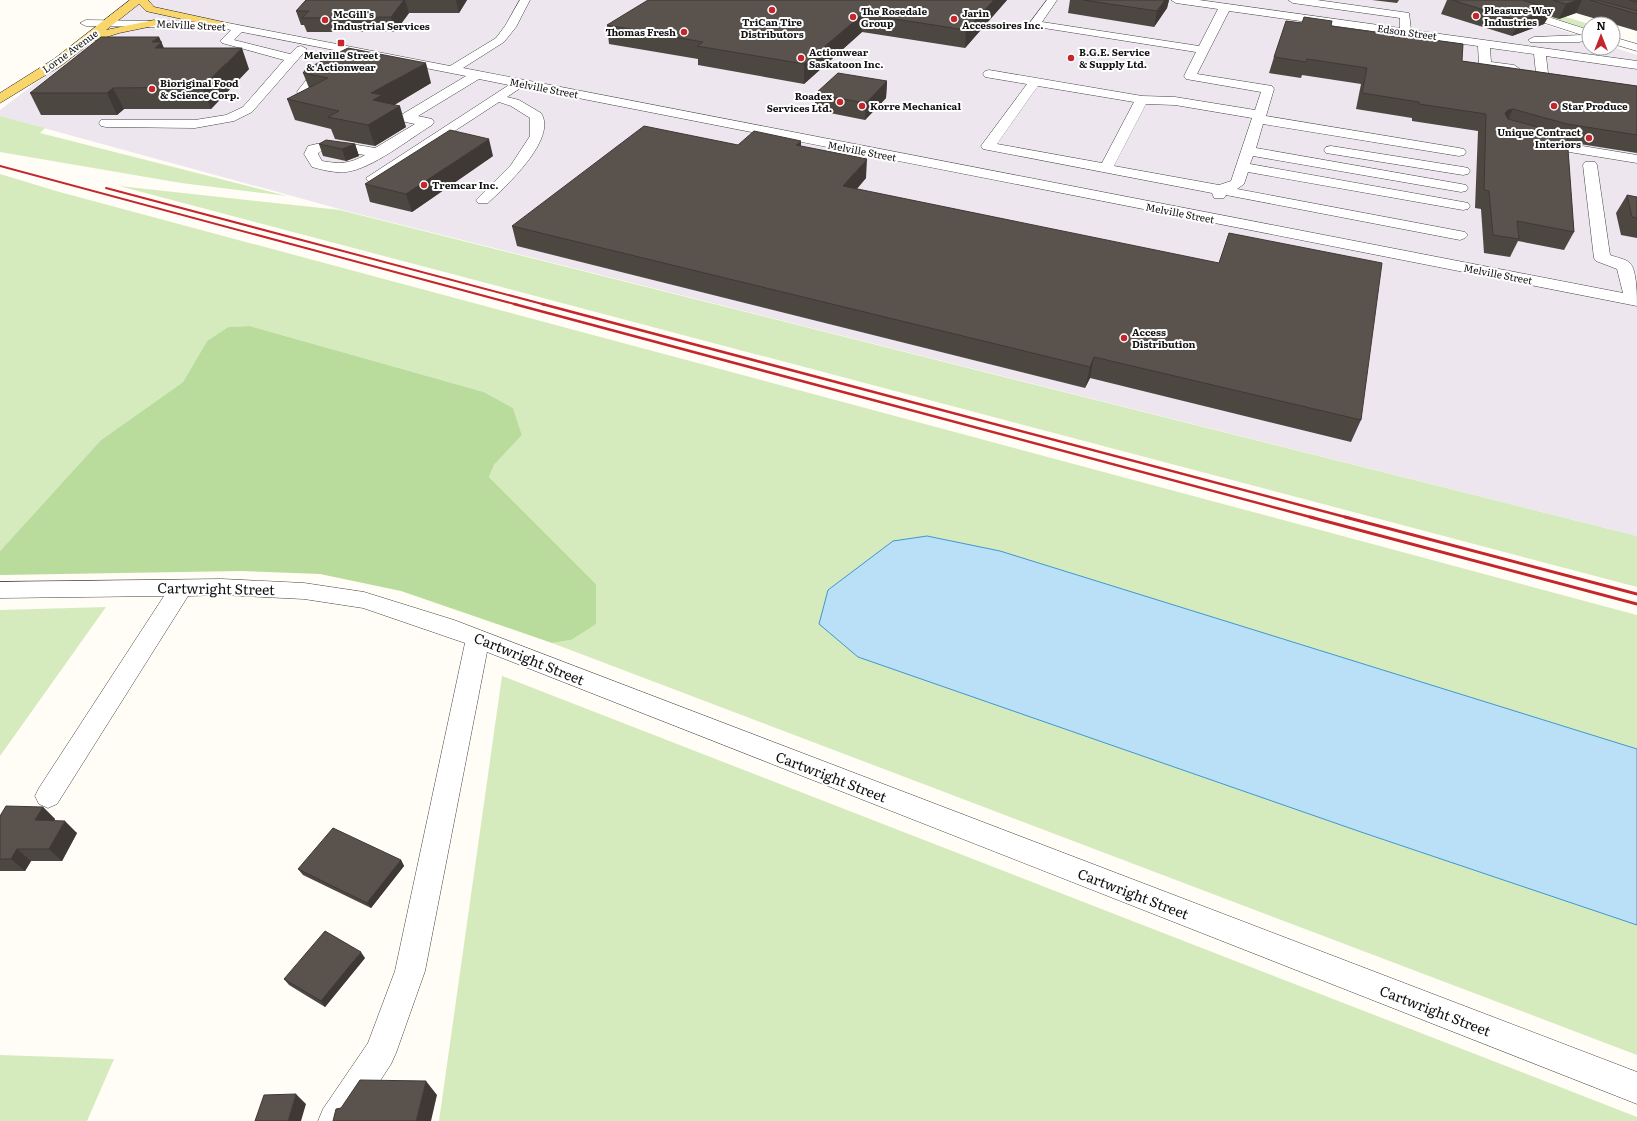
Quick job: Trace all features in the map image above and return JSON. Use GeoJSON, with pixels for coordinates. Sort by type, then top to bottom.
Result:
{"type":"FeatureCollection","features":[{"type":"Feature","properties":{"kind":"main road","name":"Lorne Avenue"},"geometry":{"type":"LineString","coordinates":[[0,99],[58,62],[137,0]]}},
{"type":"Feature","properties":{"kind":"main road"},"geometry":{"type":"LineString","coordinates":[[143,0],[144,4],[150,8],[223,25]]}},
{"type":"Feature","properties":{"kind":"main road","name":"Lorne Avenue"},"geometry":{"type":"LineString","coordinates":[[82,25],[97,14]]}},
{"type":"Feature","properties":{"kind":"main road"},"geometry":{"type":"LineString","coordinates":[[83,43],[116,30],[154,23]]}},
{"type":"Feature","properties":{"kind":"main road","name":"Lorne Avenue"},"geometry":{"type":"LineString","coordinates":[[0,91],[37,62]]}},
{"type":"Feature","properties":{"kind":"street"},"geometry":{"type":"LineString","coordinates":[[452,70],[500,40],[510,27],[525,0]]}},
{"type":"Feature","properties":{"kind":"street"},"geometry":{"type":"LineString","coordinates":[[1052,0],[1035,24],[1203,50]]}},
{"type":"Feature","properties":{"kind":"street","name":"Edson Street"},"geometry":{"type":"LineString","coordinates":[[1176,0],[1637,65]]}},
{"type":"Feature","properties":{"kind":"street"},"geometry":{"type":"LineString","coordinates":[[1255,11],[1261,0]]}},
{"type":"Feature","properties":{"kind":"street"},"geometry":{"type":"LineString","coordinates":[[1293,0],[1406,11],[1420,18]]}},
{"type":"Feature","properties":{"kind":"street"},"geometry":{"type":"LineString","coordinates":[[1484,0],[1581,30]]}},
{"type":"Feature","properties":{"kind":"street"},"geometry":{"type":"LineString","coordinates":[[1220,190],[1237,184],[1268,89],[1190,76],[1225,7]]}},
{"type":"Feature","properties":{"kind":"street"},"geometry":{"type":"LineString","coordinates":[[1406,11],[1406,32]]}},
{"type":"Feature","properties":{"kind":"street"},"geometry":{"type":"LineString","coordinates":[[1313,32],[1316,20]]}},
{"type":"Feature","properties":{"kind":"street","name":"Melville Street"},"geometry":{"type":"LineString","coordinates":[[82,25],[108,23],[154,23],[223,25],[240,28],[1213,220],[1635,301]]}},
{"type":"Feature","properties":{"kind":"street"},"geometry":{"type":"LineString","coordinates":[[240,28],[226,41],[292,58]]}},
{"type":"Feature","properties":{"kind":"street"},"geometry":{"type":"LineString","coordinates":[[1471,41],[1470,30],[1502,37],[1527,40],[1581,38]]}},
{"type":"Feature","properties":{"kind":"street"},"geometry":{"type":"LineString","coordinates":[[1455,39],[1455,52]]}},
{"type":"Feature","properties":{"kind":"street"},"geometry":{"type":"LineString","coordinates":[[106,123],[198,123],[226,119],[244,112],[308,42]]}},
{"type":"Feature","properties":{"kind":"street"},"geometry":{"type":"LineString","coordinates":[[1484,43],[1485,64],[1558,75]]}},
{"type":"Feature","properties":{"kind":"street"},"geometry":{"type":"LineString","coordinates":[[1621,43],[1637,48]]}},
{"type":"Feature","properties":{"kind":"street"},"geometry":{"type":"LineString","coordinates":[[303,92],[332,55],[341,48]]}},
{"type":"Feature","properties":{"kind":"street"},"geometry":{"type":"LineString","coordinates":[[1540,51],[1542,73]]}},
{"type":"Feature","properties":{"kind":"street"},"geometry":{"type":"LineString","coordinates":[[989,74],[1142,100],[1175,101],[1459,152]]}},
{"type":"Feature","properties":{"kind":"street"},"geometry":{"type":"LineString","coordinates":[[377,153],[427,122],[406,118],[476,75]]}},
{"type":"Feature","properties":{"kind":"street"},"geometry":{"type":"LineString","coordinates":[[1035,82],[988,146],[1460,235]]}},
{"type":"Feature","properties":{"kind":"street"},"geometry":{"type":"LineString","coordinates":[[373,178],[520,83]]}},
{"type":"Feature","properties":{"kind":"street"},"geometry":{"type":"LineString","coordinates":[[483,200],[516,168],[537,136],[536,116],[515,103],[498,98]]}},
{"type":"Feature","properties":{"kind":"street"},"geometry":{"type":"LineString","coordinates":[[1106,168],[1142,100]]}},
{"type":"Feature","properties":{"kind":"street"},"geometry":{"type":"LineString","coordinates":[[1253,137],[1268,140]]}},
{"type":"Feature","properties":{"kind":"street"},"geometry":{"type":"LineString","coordinates":[[1529,138],[1557,146],[1637,159]]}},
{"type":"Feature","properties":{"kind":"street"},"geometry":{"type":"LineString","coordinates":[[1315,147],[1463,171]]}},
{"type":"Feature","properties":{"kind":"street"},"geometry":{"type":"LineString","coordinates":[[1248,150],[1461,188]]}},
{"type":"Feature","properties":{"kind":"street"},"geometry":{"type":"LineString","coordinates":[[1590,165],[1602,258],[1631,268],[1635,301]]}},
{"type":"Feature","properties":{"kind":"street"},"geometry":{"type":"LineString","coordinates":[[1242,167],[1463,206]]}},
{"type":"Feature","properties":{"kind":"street"},"geometry":{"type":"LineString","coordinates":[[1213,220],[1220,190]]}},
{"type":"Feature","properties":{"kind":"street"},"geometry":{"type":"LineString","coordinates":[[48,796],[181,588]]}},
{"type":"Feature","properties":{"kind":"street","name":"Cartwright Street"},"geometry":{"type":"LineString","coordinates":[[0,590],[222,588],[304,591],[364,600],[446,626],[1637,1088]]}},
{"type":"Feature","properties":{"kind":"street"},"geometry":{"type":"LineString","coordinates":[[335,1121],[380,1052],[410,971],[478,639]]}},
{"type":"Feature","properties":{"kind":"shaded area"},"geometry":{"type":"Polygon","coordinates":[[[145,0],[1470,0],[1581,36],[1581,56],[1621,56],[1621,50],[1637,55],[1637,536],[343,210],[0,116],[0,110],[145,0]]]}},
{"type":"Feature","properties":{"kind":"green space"},"geometry":{"type":"Polygon","coordinates":[[[1494,0],[1516,2],[1581,22],[1581,27],[1494,0]]]}},
{"type":"Feature","properties":{"kind":"green space"},"geometry":{"type":"Polygon","coordinates":[[[0,116],[45,128],[40,133],[287,196],[181,183],[0,152],[0,116]]]}},
{"type":"Feature","properties":{"kind":"green space"},"geometry":{"type":"Polygon","coordinates":[[[0,174],[56,191],[1637,615],[1637,749],[1000,551],[927,536],[858,657],[1361,832],[1637,925],[1637,1055],[552,643],[571,640],[596,584],[489,477],[494,465],[522,435],[513,408],[484,392],[250,326],[228,327],[207,341],[183,382],[101,440],[0,551],[0,174]]]}},
{"type":"Feature","properties":{"kind":"green space"},"geometry":{"type":"Polygon","coordinates":[[[119,186],[340,210],[1637,536],[1637,587],[119,186]]]}},
{"type":"Feature","properties":{"kind":"green space"},"geometry":{"type":"Polygon","coordinates":[[[250,326],[484,392],[513,408],[522,435],[494,465],[489,477],[596,584],[596,624],[571,640],[552,643],[401,591],[320,574],[241,571],[0,575],[0,551],[101,440],[183,382],[207,341],[228,327],[250,326]]]}},
{"type":"Feature","properties":{"kind":"green space"},"geometry":{"type":"Polygon","coordinates":[[[106,607],[0,756],[0,610],[106,607]]]}},
{"type":"Feature","properties":{"kind":"green space"},"geometry":{"type":"Polygon","coordinates":[[[502,676],[1637,1117],[1637,1121],[439,1121],[502,676]]]}},
{"type":"Feature","properties":{"kind":"green space"},"geometry":{"type":"Polygon","coordinates":[[[0,1055],[114,1059],[87,1121],[0,1121],[0,1055]]]}},
{"type":"Feature","properties":{"kind":"water"},"geometry":{"type":"Polygon","coordinates":[[[927,536],[1000,551],[1637,749],[1637,925],[1361,832],[858,657],[819,624],[828,590],[893,541],[927,536]]]}},
{"type":"Feature","properties":{"kind":"building"},"geometry":{"type":"Polygon","coordinates":[[[306,0],[404,0],[391,17],[302,18],[309,11],[296,11],[306,0]]]}},
{"type":"Feature","properties":{"kind":"building"},"geometry":{"type":"Polygon","coordinates":[[[648,0],[994,0],[966,30],[863,14],[804,64],[697,46],[703,42],[607,25],[648,0]]]}},
{"type":"Feature","properties":{"kind":"building"},"geometry":{"type":"Polygon","coordinates":[[[1083,0],[1165,0],[1157,11],[1083,0]]]}},
{"type":"Feature","properties":{"kind":"building"},"geometry":{"type":"Polygon","coordinates":[[[1452,0],[1522,0],[1552,9],[1519,21],[1452,0]]]}},
{"type":"Feature","properties":{"kind":"building"},"geometry":{"type":"Polygon","coordinates":[[[1553,0],[1578,0],[1566,4],[1553,0]]]}},
{"type":"Feature","properties":{"kind":"building"},"geometry":{"type":"Polygon","coordinates":[[[1590,0],[1597,0],[1637,11],[1637,14],[1590,0]]]}},
{"type":"Feature","properties":{"kind":"building"},"geometry":{"type":"Polygon","coordinates":[[[1304,17],[1332,21],[1331,26],[1463,44],[1462,61],[1637,86],[1637,135],[1567,124],[1513,109],[1508,110],[1505,113],[1508,119],[1567,135],[1574,232],[1517,221],[1519,239],[1493,235],[1489,191],[1484,190],[1486,114],[1419,104],[1419,102],[1362,93],[1367,68],[1307,59],[1306,62],[1274,57],[1286,21],[1302,23],[1304,17]]]}},
{"type":"Feature","properties":{"kind":"building"},"geometry":{"type":"Polygon","coordinates":[[[101,37],[159,37],[152,42],[162,42],[155,48],[242,48],[202,87],[113,88],[107,93],[30,93],[101,37]]]}},
{"type":"Feature","properties":{"kind":"building"},"geometry":{"type":"Polygon","coordinates":[[[348,48],[426,63],[371,93],[382,95],[373,100],[400,106],[368,125],[328,117],[339,111],[287,99],[328,78],[303,73],[306,69],[348,48]]]}},
{"type":"Feature","properties":{"kind":"building"},"geometry":{"type":"Polygon","coordinates":[[[838,73],[887,81],[866,103],[815,94],[838,73]]]}},
{"type":"Feature","properties":{"kind":"building","name":"Access Distribution"},"geometry":{"type":"Polygon","coordinates":[[[644,126],[738,145],[754,131],[801,141],[796,145],[867,159],[843,186],[1219,263],[1229,233],[1382,263],[1361,420],[1094,357],[1090,367],[512,226],[644,126]]]}},
{"type":"Feature","properties":{"kind":"building"},"geometry":{"type":"Polygon","coordinates":[[[450,130],[489,139],[406,194],[365,184],[450,130]]]}},
{"type":"Feature","properties":{"kind":"building"},"geometry":{"type":"Polygon","coordinates":[[[326,140],[355,144],[342,149],[319,144],[326,140]]]}},
{"type":"Feature","properties":{"kind":"building"},"geometry":{"type":"Polygon","coordinates":[[[1627,195],[1637,197],[1637,218],[1632,217],[1627,195]]]}},
{"type":"Feature","properties":{"kind":"building"},"geometry":{"type":"Polygon","coordinates":[[[6,806],[43,807],[35,820],[65,821],[49,849],[17,849],[11,859],[0,859],[0,816],[6,806]]]}},
{"type":"Feature","properties":{"kind":"building"},"geometry":{"type":"Polygon","coordinates":[[[333,828],[401,860],[367,903],[298,869],[333,828]]]}},
{"type":"Feature","properties":{"kind":"building"},"geometry":{"type":"Polygon","coordinates":[[[325,931],[361,952],[321,1001],[284,979],[325,931]]]}},
{"type":"Feature","properties":{"kind":"building"},"geometry":{"type":"Polygon","coordinates":[[[360,1080],[426,1081],[416,1121],[333,1121],[336,1109],[341,1108],[360,1080]]]}},
{"type":"Feature","properties":{"kind":"building"},"geometry":{"type":"Polygon","coordinates":[[[296,1094],[288,1121],[255,1121],[264,1095],[296,1094]]]}},
{"type":"Feature","properties":{"kind":"railway"},"geometry":{"type":"LineString","coordinates":[[0,166],[518,305]]}},
{"type":"Feature","properties":{"kind":"railway"},"geometry":{"type":"LineString","coordinates":[[106,188],[546,305]]}},
{"type":"Feature","properties":{"kind":"railway"},"geometry":{"type":"LineString","coordinates":[[514,304],[1314,518]]}},
{"type":"Feature","properties":{"kind":"railway"},"geometry":{"type":"LineString","coordinates":[[542,304],[1349,518]]}},
{"type":"Feature","properties":{"kind":"railway"},"geometry":{"type":"LineString","coordinates":[[1310,517],[1637,604]]}},
{"type":"Feature","properties":{"kind":"railway"},"geometry":{"type":"LineString","coordinates":[[1345,517],[1637,594]]}},
{"type":"Feature","properties":{"kind":"place","name":"TriCan Tire Distributors"},"geometry":{"type":"Point","coordinates":[772,10]}},
{"type":"Feature","properties":{"kind":"place","name":"Pleasure-Way Industries"},"geometry":{"type":"Point","coordinates":[1476,16]}},
{"type":"Feature","properties":{"kind":"place","name":"The Rosedale Group"},"geometry":{"type":"Point","coordinates":[853,17]}},
{"type":"Feature","properties":{"kind":"place","name":"Jarin Accessoires Inc."},"geometry":{"type":"Point","coordinates":[954,19]}},
{"type":"Feature","properties":{"kind":"place","name":"McGill's Industrial Services"},"geometry":{"type":"Point","coordinates":[325,20]}},
{"type":"Feature","properties":{"kind":"place","name":"Thomas Fresh"},"geometry":{"type":"Point","coordinates":[684,32]}},
{"type":"Feature","properties":{"kind":"place","name":"Melville Street & Actionwear"},"geometry":{"type":"Point","coordinates":[341,43]}},
{"type":"Feature","properties":{"kind":"place","name":"Actionwear Saskatoon Inc."},"geometry":{"type":"Point","coordinates":[801,58]}},
{"type":"Feature","properties":{"kind":"place","name":"B.G.E. Service & Supply Ltd."},"geometry":{"type":"Point","coordinates":[1071,58]}},
{"type":"Feature","properties":{"kind":"place","name":"Bioriginal Food & Science Corp."},"geometry":{"type":"Point","coordinates":[152,89]}},
{"type":"Feature","properties":{"kind":"place","name":"Roadex Services Ltd."},"geometry":{"type":"Point","coordinates":[840,102]}},
{"type":"Feature","properties":{"kind":"place","name":"Korre Mechanical"},"geometry":{"type":"Point","coordinates":[862,106]}},
{"type":"Feature","properties":{"kind":"place","name":"Star Produce"},"geometry":{"type":"Point","coordinates":[1554,106]}},
{"type":"Feature","properties":{"kind":"place","name":"Unique Contract Interiors"},"geometry":{"type":"Point","coordinates":[1589,138]}},
{"type":"Feature","properties":{"kind":"place","name":"Tremcar Inc."},"geometry":{"type":"Point","coordinates":[424,185]}},
{"type":"Feature","properties":{"kind":"place","name":"Access Distribution"},"geometry":{"type":"Point","coordinates":[1124,338]}}]}
